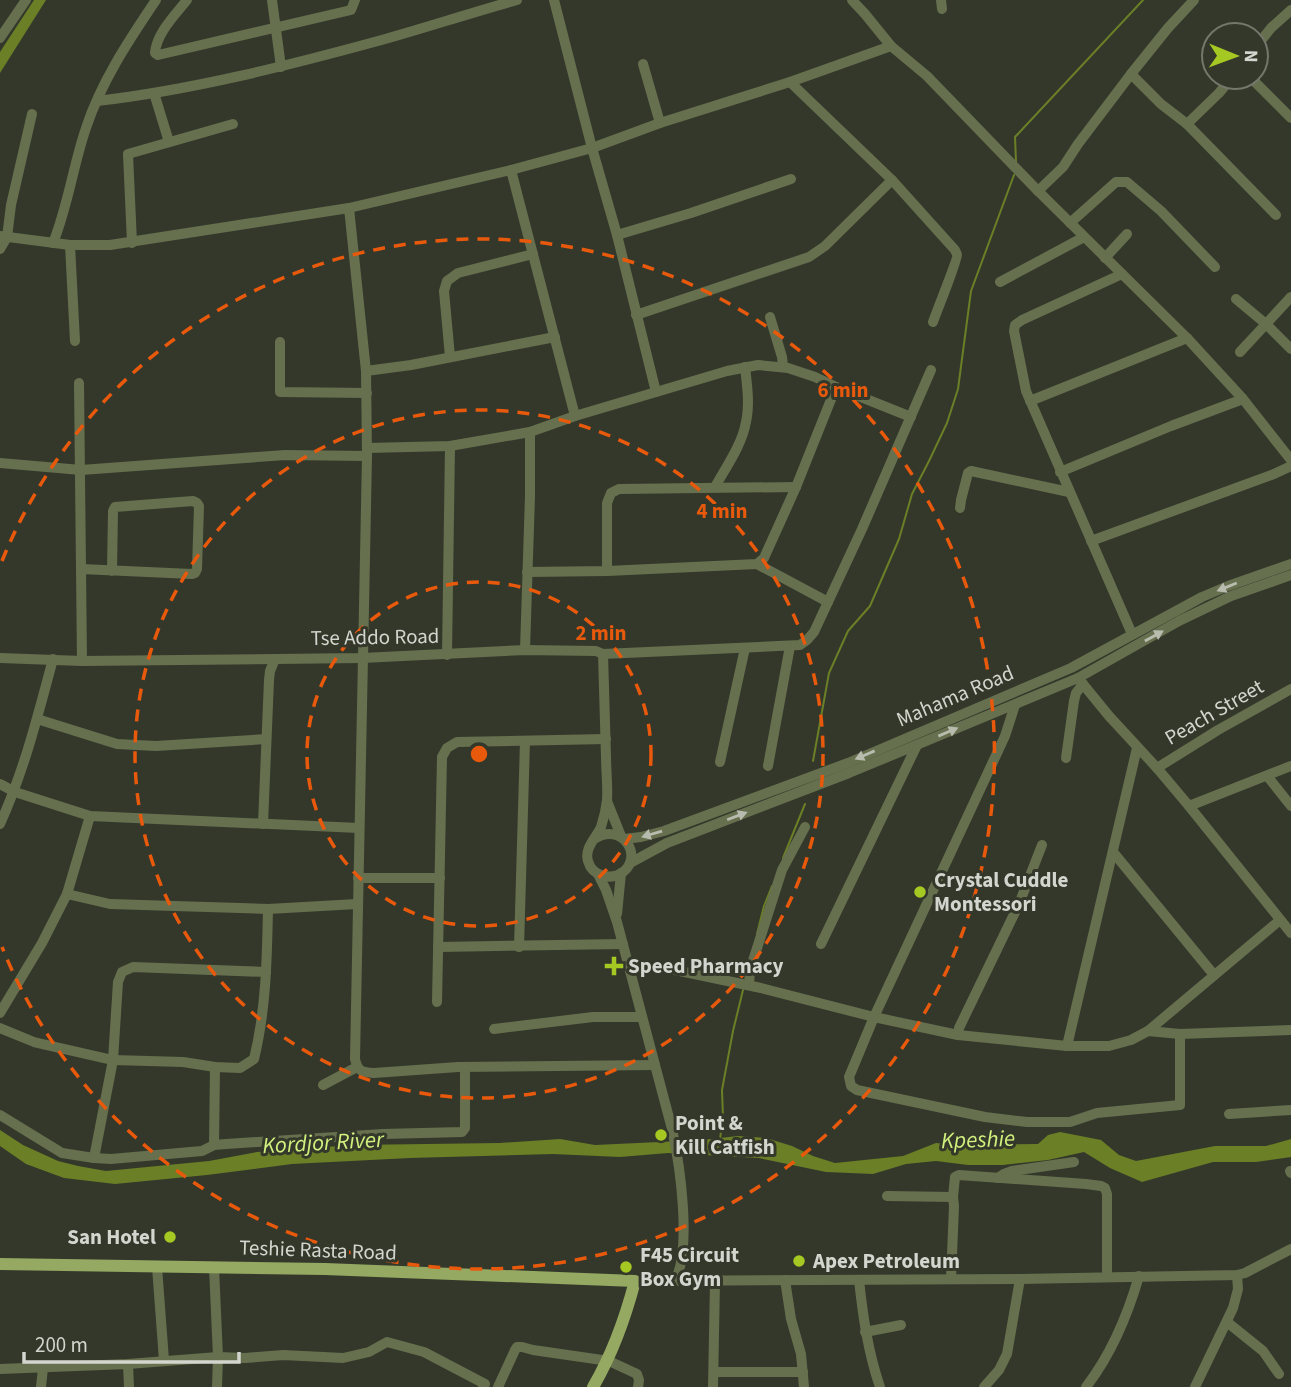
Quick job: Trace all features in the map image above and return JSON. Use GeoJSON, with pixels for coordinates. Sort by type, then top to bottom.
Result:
{"type":"FeatureCollection","features":[{"type":"Feature","properties":{"kind":"main road","name":"Teshie Rasta Road"},"geometry":{"type":"LineString","coordinates":[[0,1264],[324,1269],[635,1281]]}},
{"type":"Feature","properties":{"kind":"main road"},"geometry":{"type":"LineString","coordinates":[[593,1387],[608,1361],[626,1315],[635,1281]]}},
{"type":"Feature","properties":{"kind":"street"},"geometry":{"type":"LineString","coordinates":[[0,38],[26,0]]}},
{"type":"Feature","properties":{"kind":"street"},"geometry":{"type":"LineString","coordinates":[[53,243],[63,219],[72,173],[87,125],[121,53],[156,0]]}},
{"type":"Feature","properties":{"kind":"street"},"geometry":{"type":"LineString","coordinates":[[187,0],[167,25],[155,49],[158,55],[351,10],[355,0]]}},
{"type":"Feature","properties":{"kind":"street"},"geometry":{"type":"LineString","coordinates":[[272,0],[281,66]]}},
{"type":"Feature","properties":{"kind":"street"},"geometry":{"type":"LineString","coordinates":[[97,102],[192,86],[281,66],[517,0]]}},
{"type":"Feature","properties":{"kind":"street"},"geometry":{"type":"LineString","coordinates":[[554,0],[656,392]]}},
{"type":"Feature","properties":{"kind":"street"},"geometry":{"type":"LineString","coordinates":[[852,0],[891,46],[927,76],[1038,191],[1187,338],[1242,398],[1291,463],[1273,474],[1091,541]]}},
{"type":"Feature","properties":{"kind":"street"},"geometry":{"type":"LineString","coordinates":[[865,14],[866,0]]}},
{"type":"Feature","properties":{"kind":"street"},"geometry":{"type":"LineString","coordinates":[[1038,191],[1063,167],[1131,74],[1194,0]]}},
{"type":"Feature","properties":{"kind":"street"},"geometry":{"type":"LineString","coordinates":[[1270,29],[1291,10]]}},
{"type":"Feature","properties":{"kind":"street"},"geometry":{"type":"LineString","coordinates":[[3,236],[87,246],[132,243],[349,208],[592,148],[891,46]]}},
{"type":"Feature","properties":{"kind":"street"},"geometry":{"type":"LineString","coordinates":[[643,64],[660,123]]}},
{"type":"Feature","properties":{"kind":"street"},"geometry":{"type":"LineString","coordinates":[[1131,74],[1161,104],[1187,124],[1276,215]]}},
{"type":"Feature","properties":{"kind":"street"},"geometry":{"type":"LineString","coordinates":[[790,82],[892,180],[957,254],[933,322]]}},
{"type":"Feature","properties":{"kind":"street"},"geometry":{"type":"LineString","coordinates":[[1187,124],[1221,91]]}},
{"type":"Feature","properties":{"kind":"street"},"geometry":{"type":"LineString","coordinates":[[1264,91],[1291,118]]}},
{"type":"Feature","properties":{"kind":"street"},"geometry":{"type":"LineString","coordinates":[[154,93],[169,142]]}},
{"type":"Feature","properties":{"kind":"street"},"geometry":{"type":"LineString","coordinates":[[0,249],[32,114]]}},
{"type":"Feature","properties":{"kind":"street"},"geometry":{"type":"LineString","coordinates":[[132,243],[128,154],[233,124]]}},
{"type":"Feature","properties":{"kind":"street"},"geometry":{"type":"LineString","coordinates":[[511,170],[575,416]]}},
{"type":"Feature","properties":{"kind":"street"},"geometry":{"type":"LineString","coordinates":[[617,235],[791,179]]}},
{"type":"Feature","properties":{"kind":"street"},"geometry":{"type":"LineString","coordinates":[[636,315],[809,257],[825,246],[892,180]]}},
{"type":"Feature","properties":{"kind":"street"},"geometry":{"type":"LineString","coordinates":[[1070,223],[1116,182],[1127,182],[1161,211],[1215,267]]}},
{"type":"Feature","properties":{"kind":"street"},"geometry":{"type":"LineString","coordinates":[[349,208],[367,393],[357,904],[357,1067],[363,1072],[374,1073],[465,1067],[655,1065]]}},
{"type":"Feature","properties":{"kind":"street"},"geometry":{"type":"LineString","coordinates":[[1105,258],[1127,234]]}},
{"type":"Feature","properties":{"kind":"street"},"geometry":{"type":"LineString","coordinates":[[1000,282],[1084,237]]}},
{"type":"Feature","properties":{"kind":"street"},"geometry":{"type":"LineString","coordinates":[[71,245],[75,341]]}},
{"type":"Feature","properties":{"kind":"street"},"geometry":{"type":"LineString","coordinates":[[450,357],[444,291],[447,281],[458,273],[533,254]]}},
{"type":"Feature","properties":{"kind":"street"},"geometry":{"type":"LineString","coordinates":[[1122,274],[1022,320],[1015,325],[1014,331],[1026,391],[1132,634]]}},
{"type":"Feature","properties":{"kind":"street"},"geometry":{"type":"LineString","coordinates":[[1240,352],[1291,297]]}},
{"type":"Feature","properties":{"kind":"street"},"geometry":{"type":"LineString","coordinates":[[1236,299],[1291,349]]}},
{"type":"Feature","properties":{"kind":"street"},"geometry":{"type":"LineString","coordinates":[[770,317],[783,367]]}},
{"type":"Feature","properties":{"kind":"street"},"geometry":{"type":"LineString","coordinates":[[366,371],[555,337]]}},
{"type":"Feature","properties":{"kind":"street"},"geometry":{"type":"LineString","coordinates":[[1030,401],[1187,338]]}},
{"type":"Feature","properties":{"kind":"street"},"geometry":{"type":"LineString","coordinates":[[280,342],[280,392],[367,393]]}},
{"type":"Feature","properties":{"kind":"street"},"geometry":{"type":"LineString","coordinates":[[0,463],[80,470],[450,446],[530,432],[727,371],[758,365],[783,367],[815,377],[911,417]]}},
{"type":"Feature","properties":{"kind":"street"},"geometry":{"type":"LineString","coordinates":[[715,487],[739,443],[746,422],[748,390],[745,367]]}},
{"type":"Feature","properties":{"kind":"street"},"geometry":{"type":"LineString","coordinates":[[768,766],[790,646],[800,645],[814,632],[931,370]]}},
{"type":"Feature","properties":{"kind":"street"},"geometry":{"type":"LineString","coordinates":[[79,383],[82,661]]}},
{"type":"Feature","properties":{"kind":"street"},"geometry":{"type":"LineString","coordinates":[[757,564],[764,558],[796,487],[836,387]]}},
{"type":"Feature","properties":{"kind":"street"},"geometry":{"type":"LineString","coordinates":[[1060,472],[1242,398]]}},
{"type":"Feature","properties":{"kind":"street"},"geometry":{"type":"LineString","coordinates":[[524,650],[530,432]]}},
{"type":"Feature","properties":{"kind":"street"},"geometry":{"type":"LineString","coordinates":[[447,655],[450,446]]}},
{"type":"Feature","properties":{"kind":"street"},"geometry":{"type":"LineString","coordinates":[[960,508],[966,478],[971,471],[1069,492]]}},
{"type":"Feature","properties":{"kind":"street"},"geometry":{"type":"LineString","coordinates":[[607,571],[607,503],[611,493],[619,489],[796,487]]}},
{"type":"Feature","properties":{"kind":"street"},"geometry":{"type":"LineString","coordinates":[[81,569],[112,571],[195,573],[197,503],[193,501],[115,508],[112,571]]}},
{"type":"Feature","properties":{"kind":"street"},"geometry":{"type":"LineString","coordinates":[[527,572],[757,564],[828,601]]}},
{"type":"Feature","properties":{"kind":"street","name":"Mahama Road"},"geometry":{"type":"LineString","coordinates":[[622,838],[641,837],[664,831],[848,762],[1071,668],[1202,597],[1291,564]]}},
{"type":"Feature","properties":{"kind":"street","name":"Mahama Road"},"geometry":{"type":"LineString","coordinates":[[630,863],[667,843],[1081,681],[1179,621],[1231,596],[1291,575]]}},
{"type":"Feature","properties":{"kind":"street","name":"Tse Addo Road"},"geometry":{"type":"LineString","coordinates":[[0,658],[82,661],[362,658],[524,650],[596,651],[603,654],[790,646]]}},
{"type":"Feature","properties":{"kind":"street"},"geometry":{"type":"LineString","coordinates":[[720,762],[745,648]]}},
{"type":"Feature","properties":{"kind":"street"},"geometry":{"type":"LineString","coordinates":[[603,654],[607,801],[600,829],[587,853],[592,869],[606,877],[614,877],[630,863],[631,855],[607,801]]}},
{"type":"Feature","properties":{"kind":"street"},"geometry":{"type":"LineString","coordinates":[[0,824],[15,792],[53,659]]}},
{"type":"Feature","properties":{"kind":"street"},"geometry":{"type":"LineString","coordinates":[[263,824],[269,680],[275,659]]}},
{"type":"Feature","properties":{"kind":"street"},"geometry":{"type":"LineString","coordinates":[[1066,758],[1074,701],[1081,681],[1290,929]]}},
{"type":"Feature","properties":{"kind":"street","name":"Peach Street"},"geometry":{"type":"LineString","coordinates":[[1157,768],[1291,689]]}},
{"type":"Feature","properties":{"kind":"street"},"geometry":{"type":"LineString","coordinates":[[1015,705],[1005,736],[874,1017],[849,1077],[851,1086],[857,1090],[913,1103],[1027,1122],[1070,1122],[1097,1113],[1180,1105],[1180,1034]]}},
{"type":"Feature","properties":{"kind":"street"},"geometry":{"type":"LineString","coordinates":[[37,719],[117,744],[156,746],[266,739]]}},
{"type":"Feature","properties":{"kind":"street"},"geometry":{"type":"LineString","coordinates":[[437,1002],[442,757],[447,748],[457,742],[606,739]]}},
{"type":"Feature","properties":{"kind":"street"},"geometry":{"type":"LineString","coordinates":[[519,947],[525,741]]}},
{"type":"Feature","properties":{"kind":"street"},"geometry":{"type":"LineString","coordinates":[[821,944],[917,745]]}},
{"type":"Feature","properties":{"kind":"street"},"geometry":{"type":"LineString","coordinates":[[1067,1046],[1137,748]]}},
{"type":"Feature","properties":{"kind":"street"},"geometry":{"type":"LineString","coordinates":[[1189,806],[1291,766]]}},
{"type":"Feature","properties":{"kind":"street"},"geometry":{"type":"LineString","coordinates":[[1268,777],[1291,806]]}},
{"type":"Feature","properties":{"kind":"street"},"geometry":{"type":"LineString","coordinates":[[0,784],[15,792],[90,816],[359,828]]}},
{"type":"Feature","properties":{"kind":"street"},"geometry":{"type":"LineString","coordinates":[[0,1013],[42,943],[67,894],[90,816]]}},
{"type":"Feature","properties":{"kind":"street"},"geometry":{"type":"LineString","coordinates":[[748,985],[782,870],[805,827]]}},
{"type":"Feature","properties":{"kind":"street"},"geometry":{"type":"LineString","coordinates":[[594,839],[607,833],[622,838]]}},
{"type":"Feature","properties":{"kind":"street"},"geometry":{"type":"LineString","coordinates":[[958,1035],[1042,845]]}},
{"type":"Feature","properties":{"kind":"street"},"geometry":{"type":"LineString","coordinates":[[1113,852],[1214,975]]}},
{"type":"Feature","properties":{"kind":"street"},"geometry":{"type":"LineString","coordinates":[[617,922],[621,873]]}},
{"type":"Feature","properties":{"kind":"street"},"geometry":{"type":"LineString","coordinates":[[598,874],[617,922],[677,1155],[683,1253],[675,1281]]}},
{"type":"Feature","properties":{"kind":"street"},"geometry":{"type":"LineString","coordinates":[[358,878],[440,878]]}},
{"type":"Feature","properties":{"kind":"street"},"geometry":{"type":"LineString","coordinates":[[67,894],[110,904],[268,909],[357,904]]}},
{"type":"Feature","properties":{"kind":"street"},"geometry":{"type":"LineString","coordinates":[[0,1028],[34,1042],[113,1060],[172,1061],[240,1068],[254,1059],[261,1033],[268,909]]}},
{"type":"Feature","properties":{"kind":"street"},"geometry":{"type":"LineString","coordinates":[[628,965],[675,970],[748,985],[958,1035],[1067,1046],[1109,1046],[1148,1031],[1280,919]]}},
{"type":"Feature","properties":{"kind":"street"},"geometry":{"type":"LineString","coordinates":[[438,947],[623,944]]}},
{"type":"Feature","properties":{"kind":"street"},"geometry":{"type":"LineString","coordinates":[[94,1158],[113,1060],[118,982],[122,972],[133,967],[266,972]]}},
{"type":"Feature","properties":{"kind":"street"},"geometry":{"type":"LineString","coordinates":[[494,1029],[593,1017],[642,1017]]}},
{"type":"Feature","properties":{"kind":"street"},"geometry":{"type":"LineString","coordinates":[[1148,1031],[1180,1034],[1291,1030]]}},
{"type":"Feature","properties":{"kind":"street"},"geometry":{"type":"LineString","coordinates":[[214,1145],[215,1067]]}},
{"type":"Feature","properties":{"kind":"street"},"geometry":{"type":"LineString","coordinates":[[323,1085],[357,1067]]}},
{"type":"Feature","properties":{"kind":"street"},"geometry":{"type":"LineString","coordinates":[[0,1115],[62,1153],[111,1159],[202,1151],[214,1145],[383,1134],[462,1132],[465,1128],[465,1067]]}},
{"type":"Feature","properties":{"kind":"street"},"geometry":{"type":"LineString","coordinates":[[1229,1114],[1291,1110]]}},
{"type":"Feature","properties":{"kind":"street"},"geometry":{"type":"LineString","coordinates":[[998,1179],[1012,1171],[1074,1162]]}},
{"type":"Feature","properties":{"kind":"street"},"geometry":{"type":"LineString","coordinates":[[951,1279],[953,1197],[955,1177],[959,1175],[1086,1184],[1105,1188],[1107,1276]]}},
{"type":"Feature","properties":{"kind":"street"},"geometry":{"type":"LineString","coordinates":[[887,1196],[953,1197]]}},
{"type":"Feature","properties":{"kind":"street"},"geometry":{"type":"LineString","coordinates":[[635,1281],[1237,1275],[1291,1250]]}},
{"type":"Feature","properties":{"kind":"street"},"geometry":{"type":"LineString","coordinates":[[157,1267],[164,1360]]}},
{"type":"Feature","properties":{"kind":"street"},"geometry":{"type":"LineString","coordinates":[[214,1267],[217,1387]]}},
{"type":"Feature","properties":{"kind":"street"},"geometry":{"type":"LineString","coordinates":[[1195,1387],[1237,1298],[1237,1275]]}},
{"type":"Feature","properties":{"kind":"street"},"geometry":{"type":"LineString","coordinates":[[1086,1387],[1099,1370],[1131,1303],[1139,1276]]}},
{"type":"Feature","properties":{"kind":"street"},"geometry":{"type":"LineString","coordinates":[[984,1387],[999,1370],[1007,1354],[1020,1279]]}},
{"type":"Feature","properties":{"kind":"street"},"geometry":{"type":"LineString","coordinates":[[785,1280],[791,1319],[801,1354],[804,1387]]}},
{"type":"Feature","properties":{"kind":"street"},"geometry":{"type":"LineString","coordinates":[[859,1280],[865,1332],[880,1387]]}},
{"type":"Feature","properties":{"kind":"street"},"geometry":{"type":"LineString","coordinates":[[713,1387],[715,1281]]}},
{"type":"Feature","properties":{"kind":"street"},"geometry":{"type":"LineString","coordinates":[[1227,1322],[1263,1351],[1279,1374]]}},
{"type":"Feature","properties":{"kind":"street"},"geometry":{"type":"LineString","coordinates":[[865,1332],[901,1325]]}},
{"type":"Feature","properties":{"kind":"street"},"geometry":{"type":"LineString","coordinates":[[0,1369],[218,1357],[283,1355],[343,1358],[369,1352],[387,1342],[424,1352],[486,1386]]}},
{"type":"Feature","properties":{"kind":"street"},"geometry":{"type":"LineString","coordinates":[[498,1387],[517,1347],[608,1361],[637,1374],[638,1387]]}},
{"type":"Feature","properties":{"kind":"street"},"geometry":{"type":"LineString","coordinates":[[128,1364],[129,1387]]}},
{"type":"Feature","properties":{"kind":"street"},"geometry":{"type":"LineString","coordinates":[[41,1387],[43,1368]]}},
{"type":"Feature","properties":{"kind":"street"},"geometry":{"type":"LineString","coordinates":[[714,1372],[803,1371]]}},
{"type":"Feature","properties":{"kind":"shaded area"},"geometry":{"type":"Polygon","coordinates":[[[34,0],[46,0],[0,73],[0,52],[34,0]]]}},
{"type":"Feature","properties":{"kind":"shaded area"},"geometry":{"type":"Polygon","coordinates":[[[0,1130],[23,1145],[58,1161],[106,1171],[209,1161],[257,1152],[353,1145],[500,1143],[560,1139],[595,1145],[738,1136],[766,1138],[835,1163],[903,1156],[936,1143],[1038,1144],[1048,1135],[1060,1132],[1101,1140],[1119,1155],[1136,1161],[1215,1146],[1266,1146],[1291,1139],[1291,1157],[1256,1162],[1213,1162],[1142,1182],[1110,1168],[1084,1152],[1048,1160],[1003,1165],[936,1161],[906,1164],[873,1174],[826,1172],[759,1158],[668,1153],[620,1157],[553,1154],[410,1158],[292,1164],[115,1184],[64,1178],[26,1164],[0,1146],[0,1130]]]}},
{"type":"Feature","properties":{"kind":"waterway"},"geometry":{"type":"LineString","coordinates":[[1016,162],[1015,137],[1143,0]]}},
{"type":"Feature","properties":{"kind":"waterway"},"geometry":{"type":"LineString","coordinates":[[813,761],[829,673],[848,631],[870,606],[899,539],[912,494],[947,423],[958,389],[971,291],[1014,175]]}},
{"type":"Feature","properties":{"kind":"waterway"},"geometry":{"type":"LineString","coordinates":[[783,858],[805,804]]}},
{"type":"Feature","properties":{"kind":"waterway"},"geometry":{"type":"LineString","coordinates":[[757,934],[772,886]]}},
{"type":"Feature","properties":{"kind":"waterway"},"geometry":{"type":"LineString","coordinates":[[720,1139],[723,1118],[722,1090],[743,990]]}},
{"type":"Feature","properties":{"kind":"place","name":"Crystal Cuddle Montessori"},"geometry":{"type":"Point","coordinates":[920,892]}},
{"type":"Feature","properties":{"kind":"place","name":"Speed Pharmacy"},"geometry":{"type":"Point","coordinates":[614,966]}},
{"type":"Feature","properties":{"kind":"place","name":"Point & Kill Catfish"},"geometry":{"type":"Point","coordinates":[661,1135]}},
{"type":"Feature","properties":{"kind":"place","name":"San Hotel"},"geometry":{"type":"Point","coordinates":[170,1237]}},
{"type":"Feature","properties":{"kind":"place","name":"Apex Petroleum"},"geometry":{"type":"Point","coordinates":[799,1261]}},
{"type":"Feature","properties":{"kind":"place","name":"F45 Circuit Box Gym"},"geometry":{"type":"Point","coordinates":[626,1267]}},
{"type":"Feature","properties":{"kind":"water label","name":"Kpeshie"},"geometry":{"type":"Point","coordinates":[978,1139]}},
{"type":"Feature","properties":{"kind":"water label","name":"Kordjor River"},"geometry":{"type":"Point","coordinates":[323,1142]}}]}
